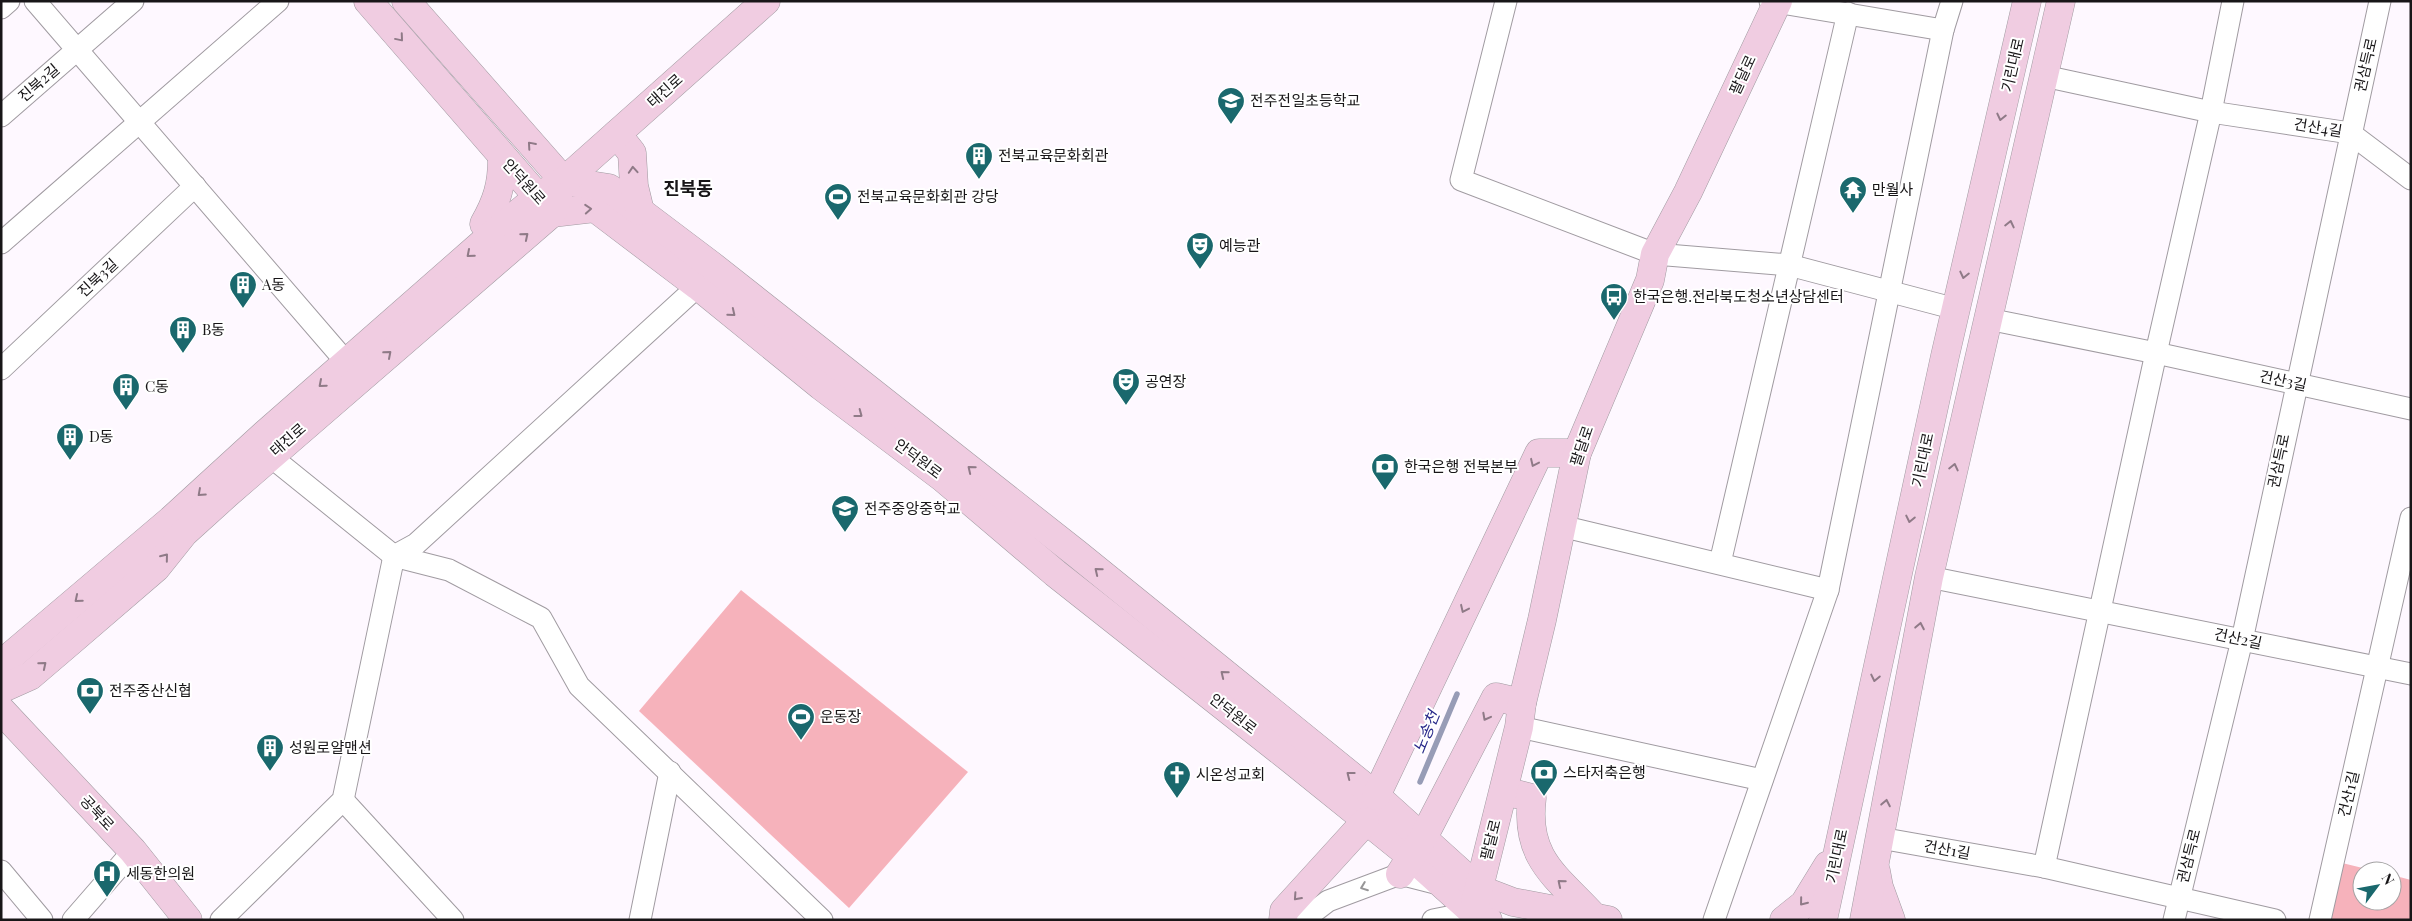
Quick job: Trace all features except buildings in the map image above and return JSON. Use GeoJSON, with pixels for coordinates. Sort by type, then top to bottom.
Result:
{"type":"FeatureCollection","features":[{"type":"Feature","properties":{"kind":"street"},"geometry":{"type":"LineString","coordinates":[[1,8],[9,1]]}},
{"type":"Feature","properties":{"kind":"street"},"geometry":{"type":"LineString","coordinates":[[35,1],[347,363]]}},
{"type":"Feature","properties":{"kind":"street","name":"진북2길"},"geometry":{"type":"LineString","coordinates":[[1,116],[134,1]]}},
{"type":"Feature","properties":{"kind":"street"},"geometry":{"type":"LineString","coordinates":[[1,243],[278,1]]}},
{"type":"Feature","properties":{"kind":"street","name":"안덕원로"},"geometry":{"type":"LineString","coordinates":[[368,1],[502,158],[545,205],[595,208],[698,286],[821,386],[943,478],[1055,573],[1478,910]]}},
{"type":"Feature","properties":{"kind":"street","name":"안덕원로"},"geometry":{"type":"LineString","coordinates":[[406,1],[564,181],[609,188],[956,458],[1376,796],[1412,856],[1444,885],[1478,910]]}},
{"type":"Feature","properties":{"kind":"street","name":"태진로"},"geometry":{"type":"LineString","coordinates":[[1,689],[30,676],[156,568],[184,533],[545,205],[564,181],[766,1]]}},
{"type":"Feature","properties":{"kind":"street"},"geometry":{"type":"LineString","coordinates":[[1506,1],[1461,180],[1655,254],[1790,265],[1956,310]]}},
{"type":"Feature","properties":{"kind":"street"},"geometry":{"type":"LineString","coordinates":[[1714,920],[1828,590],[1943,30],[1952,1]]}},
{"type":"Feature","properties":{"kind":"street","name":"기린대로"},"geometry":{"type":"LineString","coordinates":[[1823,920],[1956,310],[2027,1]]}},
{"type":"Feature","properties":{"kind":"street"},"geometry":{"type":"LineString","coordinates":[[1864,920],[1929,577],[2061,1]]}},
{"type":"Feature","properties":{"kind":"street"},"geometry":{"type":"LineString","coordinates":[[2044,867],[2234,1]]}},
{"type":"Feature","properties":{"kind":"street","name":"권삼득로"},"geometry":{"type":"LineString","coordinates":[[2174,920],[2242,640],[2380,1]]}},
{"type":"Feature","properties":{"kind":"street"},"geometry":{"type":"LineString","coordinates":[[1775,2],[1943,30]]}},
{"type":"Feature","properties":{"kind":"street","name":"팔달로"},"geometry":{"type":"LineString","coordinates":[[1478,910],[1577,453],[1650,280],[1655,254],[1688,192],[1775,2]]}},
{"type":"Feature","properties":{"kind":"street"},"geometry":{"type":"LineString","coordinates":[[1720,563],[1848,14]]}},
{"type":"Feature","properties":{"kind":"street","name":"건산4길"},"geometry":{"type":"LineString","coordinates":[[2044,76],[2211,112],[2350,133],[2411,179]]}},
{"type":"Feature","properties":{"kind":"street"},"geometry":{"type":"LineString","coordinates":[[617,134],[632,153],[634,186],[640,211]]}},
{"type":"Feature","properties":{"kind":"street"},"geometry":{"type":"LineString","coordinates":[[493,234],[484,224],[496,202],[502,180],[502,158]]}},
{"type":"Feature","properties":{"kind":"street","name":"진북3길"},"geometry":{"type":"LineString","coordinates":[[1,369],[195,186]]}},
{"type":"Feature","properties":{"kind":"street","name":"태진로"},"geometry":{"type":"LineString","coordinates":[[1,670],[12,654],[171,520],[493,234],[545,205]]}},
{"type":"Feature","properties":{"kind":"street"},"geometry":{"type":"LineString","coordinates":[[221,920],[343,800],[394,556],[416,544],[602,376],[698,286]]}},
{"type":"Feature","properties":{"kind":"street","name":"건산3길"},"geometry":{"type":"LineString","coordinates":[[1988,319],[2156,353],[2411,409]]}},
{"type":"Feature","properties":{"kind":"street"},"geometry":{"type":"LineString","coordinates":[[1376,796],[1539,453],[1577,453]]}},
{"type":"Feature","properties":{"kind":"street"},"geometry":{"type":"LineString","coordinates":[[270,456],[394,556],[449,570],[541,618],[578,686],[670,772],[822,920]]}},
{"type":"Feature","properties":{"kind":"street"},"geometry":{"type":"LineString","coordinates":[[2377,668],[2411,518]]}},
{"type":"Feature","properties":{"kind":"street"},"geometry":{"type":"LineString","coordinates":[[1562,526],[1828,590]]}},
{"type":"Feature","properties":{"kind":"street","name":"건산2길"},"geometry":{"type":"LineString","coordinates":[[1929,577],[2411,674]]}},
{"type":"Feature","properties":{"kind":"street","name":"건산1길"},"geometry":{"type":"LineString","coordinates":[[2320,920],[2377,668]]}},
{"type":"Feature","properties":{"kind":"street"},"geometry":{"type":"LineString","coordinates":[[1303,920],[1327,911],[1412,856],[1496,697],[1520,715],[1762,780]]}},
{"type":"Feature","properties":{"kind":"street","name":"공북로"},"geometry":{"type":"LineString","coordinates":[[1,710],[133,851],[188,920]]}},
{"type":"Feature","properties":{"kind":"street"},"geometry":{"type":"LineString","coordinates":[[640,920],[670,772]]}},
{"type":"Feature","properties":{"kind":"street"},"geometry":{"type":"LineString","coordinates":[[1504,792],[1532,798],[1531,825],[1534,841],[1547,869],[1601,919]]}},
{"type":"Feature","properties":{"kind":"street"},"geometry":{"type":"LineString","coordinates":[[343,800],[453,920]]}},
{"type":"Feature","properties":{"kind":"street"},"geometry":{"type":"LineString","coordinates":[[1283,920],[1284,912],[1366,822]]}},
{"type":"Feature","properties":{"kind":"street"},"geometry":{"type":"LineString","coordinates":[[1877,850],[1879,887],[1892,920]]}},
{"type":"Feature","properties":{"kind":"street","name":"건산1길"},"geometry":{"type":"LineString","coordinates":[[1877,850],[2044,867],[2275,920]]}},
{"type":"Feature","properties":{"kind":"street"},"geometry":{"type":"LineString","coordinates":[[73,920],[133,851]]}},
{"type":"Feature","properties":{"kind":"street"},"geometry":{"type":"LineString","coordinates":[[1784,920],[1804,904],[1837,851]]}},
{"type":"Feature","properties":{"kind":"street"},"geometry":{"type":"LineString","coordinates":[[1,871],[42,920]]}},
{"type":"Feature","properties":{"kind":"street"},"geometry":{"type":"LineString","coordinates":[[1433,920],[1513,902],[1601,919]]}},
{"type":"Feature","properties":{"kind":"shaded area","name":"운동장"},"geometry":{"type":"Polygon","coordinates":[[[741,590],[968,772],[849,908],[639,711],[741,590]]]}},
{"type":"Feature","properties":{"kind":"shaded area"},"geometry":{"type":"Polygon","coordinates":[[[2338,862],[2352,865],[2352,911],[2402,911],[2402,878],[2411,880],[2411,920],[2325,920],[2338,862]]]}},
{"type":"Feature","properties":{"kind":"waterway","name":"노송천"},"geometry":{"type":"LineString","coordinates":[[1420,782],[1457,694]]}},
{"type":"Feature","properties":{"kind":"place","name":"전주전일초등학교"},"geometry":{"type":"Point","coordinates":[1231,125]}},
{"type":"Feature","properties":{"kind":"place","name":"전북교육문화회관"},"geometry":{"type":"Point","coordinates":[979,180]}},
{"type":"Feature","properties":{"kind":"place","name":"만월사"},"geometry":{"type":"Point","coordinates":[1853,214]}},
{"type":"Feature","properties":{"kind":"place","name":"전북교육문화회관 강당"},"geometry":{"type":"Point","coordinates":[838,221]}},
{"type":"Feature","properties":{"kind":"place","name":"예능관"},"geometry":{"type":"Point","coordinates":[1200,270]}},
{"type":"Feature","properties":{"kind":"place","name":"A동"},"geometry":{"type":"Point","coordinates":[243,309]}},
{"type":"Feature","properties":{"kind":"place","name":"한국은행.전라북도청소년상담센터"},"geometry":{"type":"Point","coordinates":[1614,321]}},
{"type":"Feature","properties":{"kind":"place","name":"B동"},"geometry":{"type":"Point","coordinates":[183,354]}},
{"type":"Feature","properties":{"kind":"place","name":"공연장"},"geometry":{"type":"Point","coordinates":[1126,406]}},
{"type":"Feature","properties":{"kind":"place","name":"C동"},"geometry":{"type":"Point","coordinates":[126,411]}},
{"type":"Feature","properties":{"kind":"place","name":"D동"},"geometry":{"type":"Point","coordinates":[70,461]}},
{"type":"Feature","properties":{"kind":"place","name":"한국은행 전북본부"},"geometry":{"type":"Point","coordinates":[1385,491]}},
{"type":"Feature","properties":{"kind":"place","name":"전주중앙중학교"},"geometry":{"type":"Point","coordinates":[845,533]}},
{"type":"Feature","properties":{"kind":"place","name":"전주중산신협"},"geometry":{"type":"Point","coordinates":[90,715]}},
{"type":"Feature","properties":{"kind":"place","name":"운동장"},"geometry":{"type":"Point","coordinates":[801,741]}},
{"type":"Feature","properties":{"kind":"place","name":"성원로얄맨션"},"geometry":{"type":"Point","coordinates":[270,772]}},
{"type":"Feature","properties":{"kind":"place","name":"스타저축은행"},"geometry":{"type":"Point","coordinates":[1544,797]}},
{"type":"Feature","properties":{"kind":"place","name":"시온성교회"},"geometry":{"type":"Point","coordinates":[1177,799]}},
{"type":"Feature","properties":{"kind":"place","name":"세동한의원"},"geometry":{"type":"Point","coordinates":[107,898]}},
{"type":"Feature","properties":{"kind":"district","name":"진북동"},"geometry":{"type":"Point","coordinates":[688,189]}}]}
